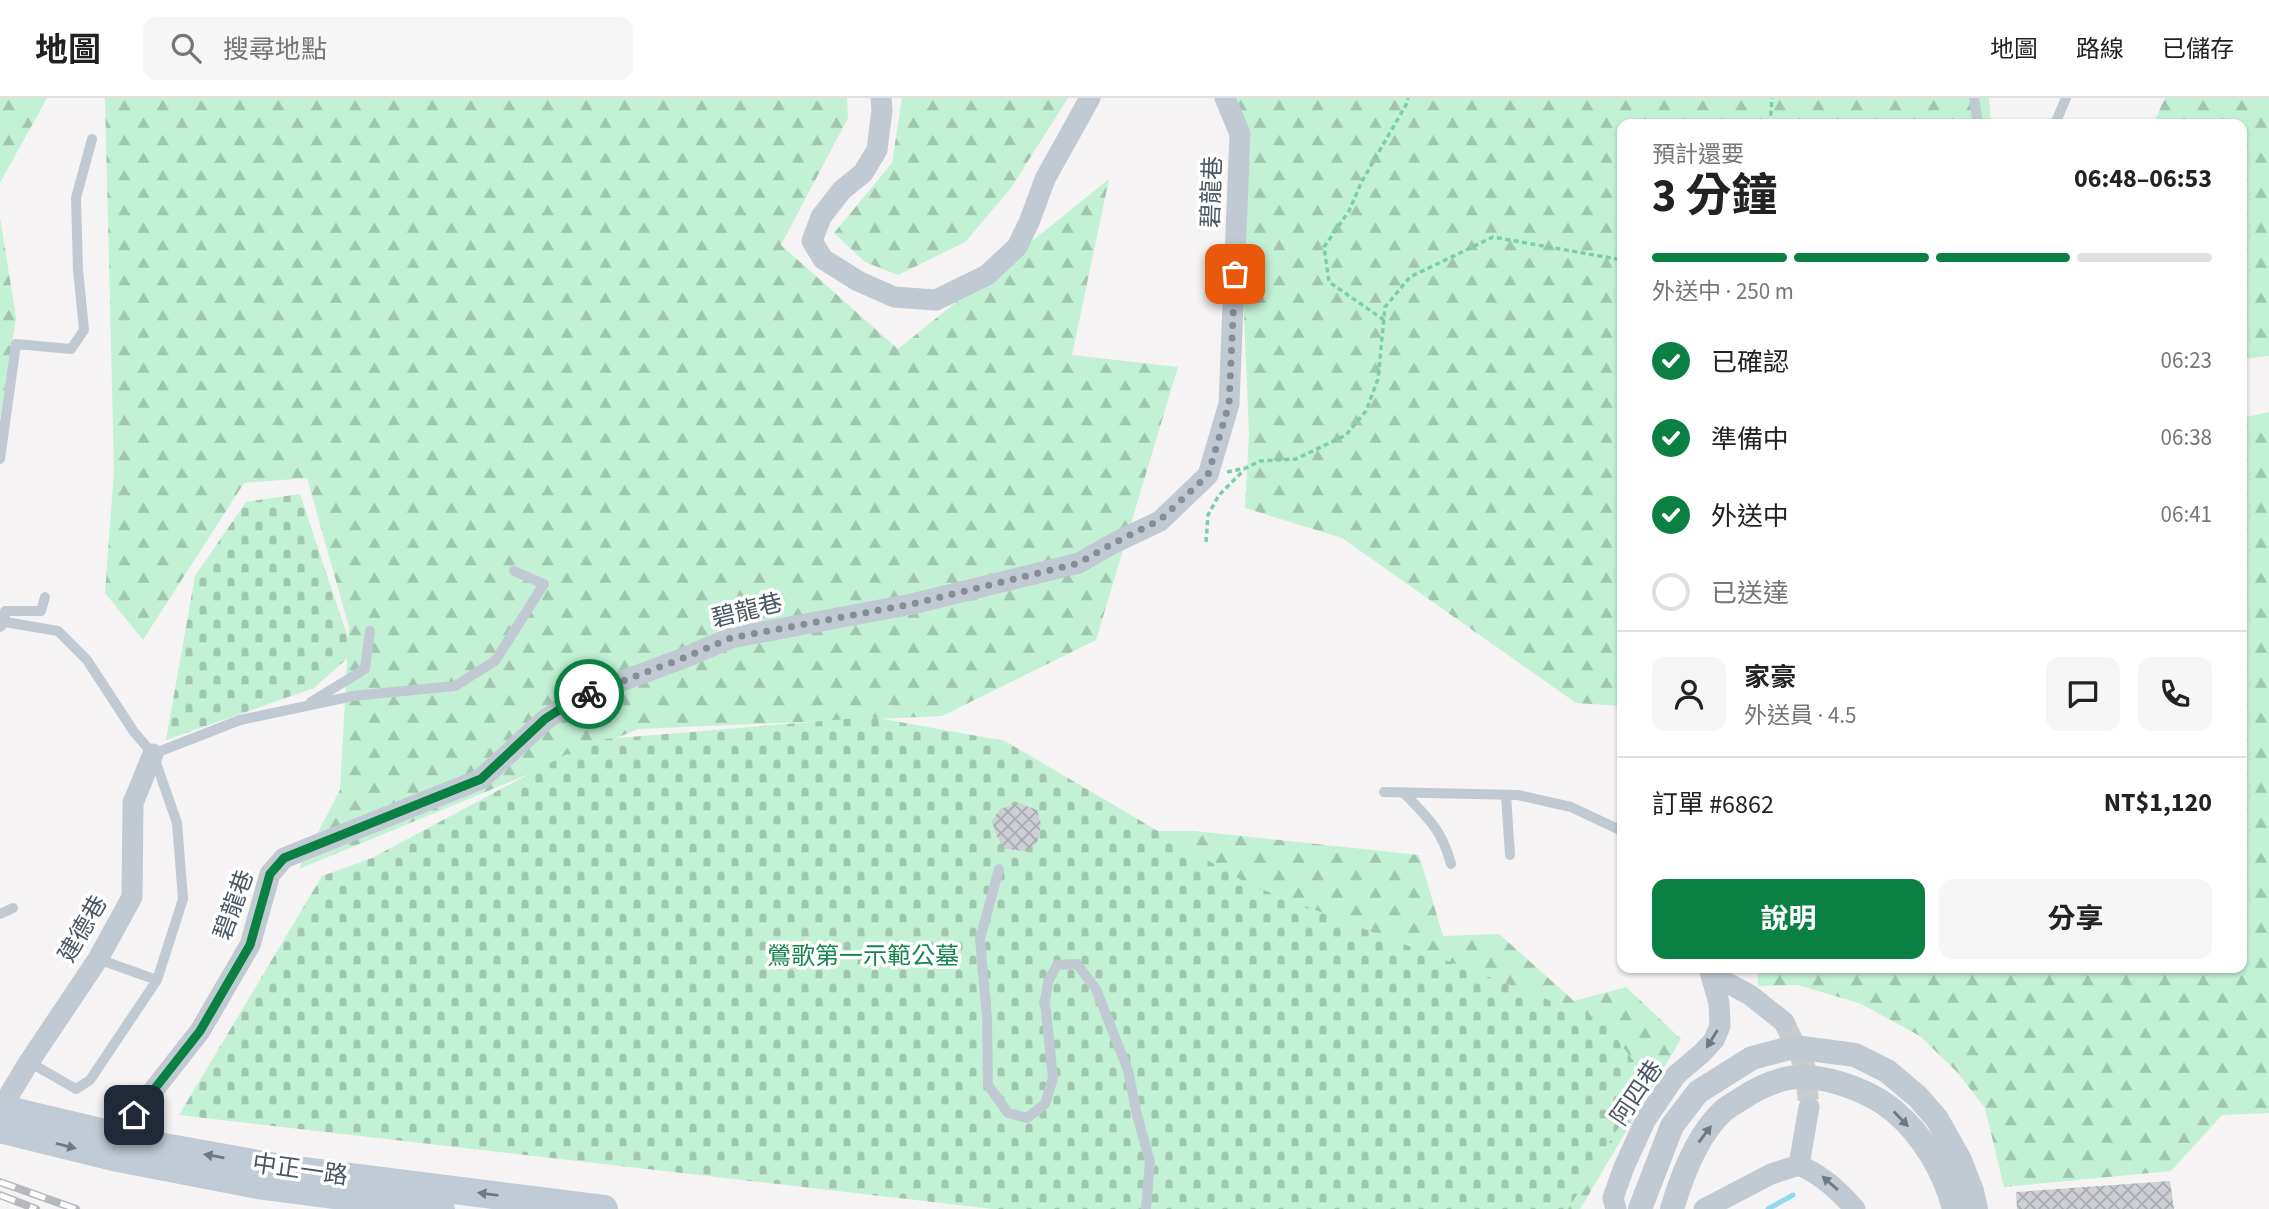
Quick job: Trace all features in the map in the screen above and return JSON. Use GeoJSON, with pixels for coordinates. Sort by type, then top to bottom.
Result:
{"type":"FeatureCollection","features":[{"type":"Feature","properties":{"kind":"main road","name":"中正一路"},"geometry":{"type":"LineString","coordinates":[[0,1109],[116,1147],[258,1185],[441,1209]]}},
{"type":"Feature","properties":{"kind":"main road","name":"中正一路"},"geometry":{"type":"LineString","coordinates":[[0,1129],[116,1147],[164,1147],[287,1169],[604,1209]]}},
{"type":"Feature","properties":{"kind":"street"},"geometry":{"type":"LineString","coordinates":[[881,98],[877,150],[863,173],[842,190],[821,217],[811,241],[823,259],[858,281],[894,297],[936,299],[988,275],[1017,247],[1045,179],[1090,98]]}},
{"type":"Feature","properties":{"kind":"street","name":"碧龍巷"},"geometry":{"type":"LineString","coordinates":[[116,1147],[206,1021],[250,945],[270,874],[284,858],[481,779],[545,719],[579,697],[731,638],[912,604],[1079,563],[1160,520],[1208,475],[1229,404],[1238,196],[1240,134],[1224,98]]}},
{"type":"Feature","properties":{"kind":"street","name":"建德巷"},"geometry":{"type":"LineString","coordinates":[[0,1109],[98,959],[131,897],[133,803],[153,754]]}},
{"type":"Feature","properties":{"kind":"street","name":"阿四巷"},"geometry":{"type":"LineString","coordinates":[[1616,1209],[1613,1198],[1646,1119],[1676,1075],[1702,1054],[1714,1040],[1720,1026],[1719,1003],[1711,973]]}},
{"type":"Feature","properties":{"kind":"street","name":"阿四巷"},"geometry":{"type":"LineString","coordinates":[[1713,973],[1750,995],[1784,1021]]}},
{"type":"Feature","properties":{"kind":"street"},"geometry":{"type":"LineString","coordinates":[[1640,1209],[1672,1126],[1698,1092],[1752,1058],[1794,1047],[1855,1055],[1887,1071],[1918,1097],[1937,1119],[1959,1160],[1972,1191],[1976,1209]]}},
{"type":"Feature","properties":{"kind":"street"},"geometry":{"type":"LineString","coordinates":[[1672,1209],[1698,1143],[1723,1111],[1755,1090],[1786,1078],[1814,1078],[1856,1088],[1894,1111],[1924,1143],[1948,1186],[1954,1209]]}},
{"type":"Feature","properties":{"kind":"street"},"geometry":{"type":"LineString","coordinates":[[1800,1165],[1809,1107]]}},
{"type":"Feature","properties":{"kind":"street"},"geometry":{"type":"LineString","coordinates":[[1704,1209],[1771,1174],[1800,1165],[1819,1174],[1837,1188],[1855,1209]]}},
{"type":"Feature","properties":{"kind":"lane"},"geometry":{"type":"LineString","coordinates":[[1974,98],[1977,119]]}},
{"type":"Feature","properties":{"kind":"lane"},"geometry":{"type":"LineString","coordinates":[[2057,119],[2066,98]]}},
{"type":"Feature","properties":{"kind":"lane"},"geometry":{"type":"LineString","coordinates":[[0,459],[16,344],[72,349],[84,330],[78,270],[76,198],[92,139]]}},
{"type":"Feature","properties":{"kind":"lane"},"geometry":{"type":"LineString","coordinates":[[153,754],[240,720],[353,696],[455,686],[495,661],[544,584],[514,571]]}},
{"type":"Feature","properties":{"kind":"lane"},"geometry":{"type":"LineString","coordinates":[[29,1062],[76,1089],[90,1080],[158,980],[183,899],[177,823],[153,754],[134,732],[87,660],[58,631],[3,625],[5,611],[41,611],[45,597]]}},
{"type":"Feature","properties":{"kind":"lane"},"geometry":{"type":"LineString","coordinates":[[304,706],[365,669],[370,631]]}},
{"type":"Feature","properties":{"kind":"lane"},"geometry":{"type":"LineString","coordinates":[[1384,792],[1518,795],[1571,807],[1617,829]]}},
{"type":"Feature","properties":{"kind":"lane"},"geometry":{"type":"LineString","coordinates":[[1404,793],[1432,822],[1445,843],[1451,864]]}},
{"type":"Feature","properties":{"kind":"lane"},"geometry":{"type":"LineString","coordinates":[[1506,795],[1510,855]]}},
{"type":"Feature","properties":{"kind":"lane"},"geometry":{"type":"LineString","coordinates":[[999,869],[980,939],[987,1018],[988,1085],[1008,1113],[1027,1118],[1045,1104],[1053,1078],[1045,1003],[1048,982],[1057,965],[1077,964],[1096,989],[1128,1070],[1150,1162],[1146,1209]]}},
{"type":"Feature","properties":{"kind":"lane"},"geometry":{"type":"LineString","coordinates":[[0,914],[13,908]]}},
{"type":"Feature","properties":{"kind":"lane"},"geometry":{"type":"LineString","coordinates":[[98,959],[158,980]]}},
{"type":"Feature","properties":{"kind":"path"},"geometry":{"type":"LineString","coordinates":[[1384,320],[1329,282],[1324,247],[1349,211],[1362,181],[1408,98]]}},
{"type":"Feature","properties":{"kind":"path"},"geometry":{"type":"LineString","coordinates":[[1770,119],[1772,98]]}},
{"type":"Feature","properties":{"kind":"path"},"geometry":{"type":"LineString","coordinates":[[1206,542],[1208,515],[1219,495],[1246,468],[1259,461],[1296,459],[1346,435],[1366,411],[1378,379],[1385,307],[1410,277],[1493,237],[1617,259]]}},
{"type":"Feature","properties":{"kind":"path"},"geometry":{"type":"LineString","coordinates":[[1208,475],[1246,468]]}},
{"type":"Feature","properties":{"kind":"green space"},"geometry":{"type":"Polygon","coordinates":[[[0,98],[47,98],[0,183],[0,98]]]}},
{"type":"Feature","properties":{"kind":"green space"},"geometry":{"type":"Polygon","coordinates":[[[105,98],[847,98],[848,118],[781,245],[898,349],[1109,179],[1072,355],[1178,367],[1096,640],[942,716],[638,729],[299,869],[340,790],[349,627],[307,478],[244,483],[143,640],[105,593],[114,470],[105,98]]]}},
{"type":"Feature","properties":{"kind":"green space"},"geometry":{"type":"Polygon","coordinates":[[[902,98],[1068,98],[1011,188],[965,242],[898,275],[865,262],[834,233],[892,163],[902,98]]]}},
{"type":"Feature","properties":{"kind":"green space"},"geometry":{"type":"Polygon","coordinates":[[[1235,98],[1989,98],[1991,119],[1617,119],[1617,706],[1576,703],[1342,538],[1245,508],[1249,433],[1235,98]]]}},
{"type":"Feature","properties":{"kind":"green space"},"geometry":{"type":"Polygon","coordinates":[[[2165,98],[2269,98],[2269,356],[2247,358],[2247,119],[2155,119],[2165,98]]]}},
{"type":"Feature","properties":{"kind":"green space"},"geometry":{"type":"Polygon","coordinates":[[[0,217],[16,318],[0,419],[0,217]]]}},
{"type":"Feature","properties":{"kind":"green space"},"geometry":{"type":"Polygon","coordinates":[[[2269,412],[2269,1113],[2222,1115],[2171,1171],[2004,1187],[1985,1108],[1957,1072],[1920,1036],[1859,1003],[1798,985],[1758,986],[1757,973],[2247,973],[2247,417],[2269,412]]]}},
{"type":"Feature","properties":{"kind":"green space"},"geometry":{"type":"Polygon","coordinates":[[[300,494],[353,653],[314,688],[166,740],[195,576],[246,502],[300,494]]]}},
{"type":"Feature","properties":{"kind":"green space","name":"鶯歌第一示範公墓"},"geometry":{"type":"Polygon","coordinates":[[[872,717],[1005,741],[1248,884],[1603,1021],[1648,1080],[1568,1209],[993,1209],[179,1115],[322,876],[372,858],[593,740],[872,717]]]}},
{"type":"Feature","properties":{"kind":"green space"},"geometry":{"type":"Polygon","coordinates":[[[1063,831],[1194,831],[1419,855],[1443,936],[1499,934],[1574,1001],[1626,987],[1681,1039],[1580,1209],[1486,1209],[1063,831]]]}},
{"type":"Feature","properties":{"kind":"building"},"geometry":{"type":"Polygon","coordinates":[[[1019,803],[1037,810],[1041,824],[1037,843],[1024,851],[1005,849],[997,837],[992,821],[1000,809],[1019,803]]]}},
{"type":"Feature","properties":{"kind":"building"},"geometry":{"type":"Polygon","coordinates":[[[2170,1181],[2174,1209],[2017,1209],[2016,1192],[2170,1181]]]}},
{"type":"Feature","properties":{"kind":"waterway"},"geometry":{"type":"LineString","coordinates":[[1768,1209],[1793,1195]]}},
{"type":"Feature","properties":{"kind":"tunnel"},"geometry":{"type":"LineString","coordinates":[[1784,1022],[1805,1067],[1809,1107]]}},
{"type":"Feature","properties":{"kind":"railway"},"geometry":{"type":"LineString","coordinates":[[0,1182],[76,1209]]}},
{"type":"Feature","properties":{"kind":"railway"},"geometry":{"type":"LineString","coordinates":[[0,1195],[36,1209]]}},
{"type":"Feature","properties":{"kind":"way so far"},"geometry":{"type":"LineString","coordinates":[[589,694],[731,638],[912,604],[1079,563],[1160,520],[1208,475],[1229,404],[1235,274]]}},
{"type":"Feature","properties":{"kind":"route"},"geometry":{"type":"LineString","coordinates":[[134,1115],[200,1031],[250,945],[270,874],[284,858],[481,779],[545,719],[579,697],[589,694]]}}]}
